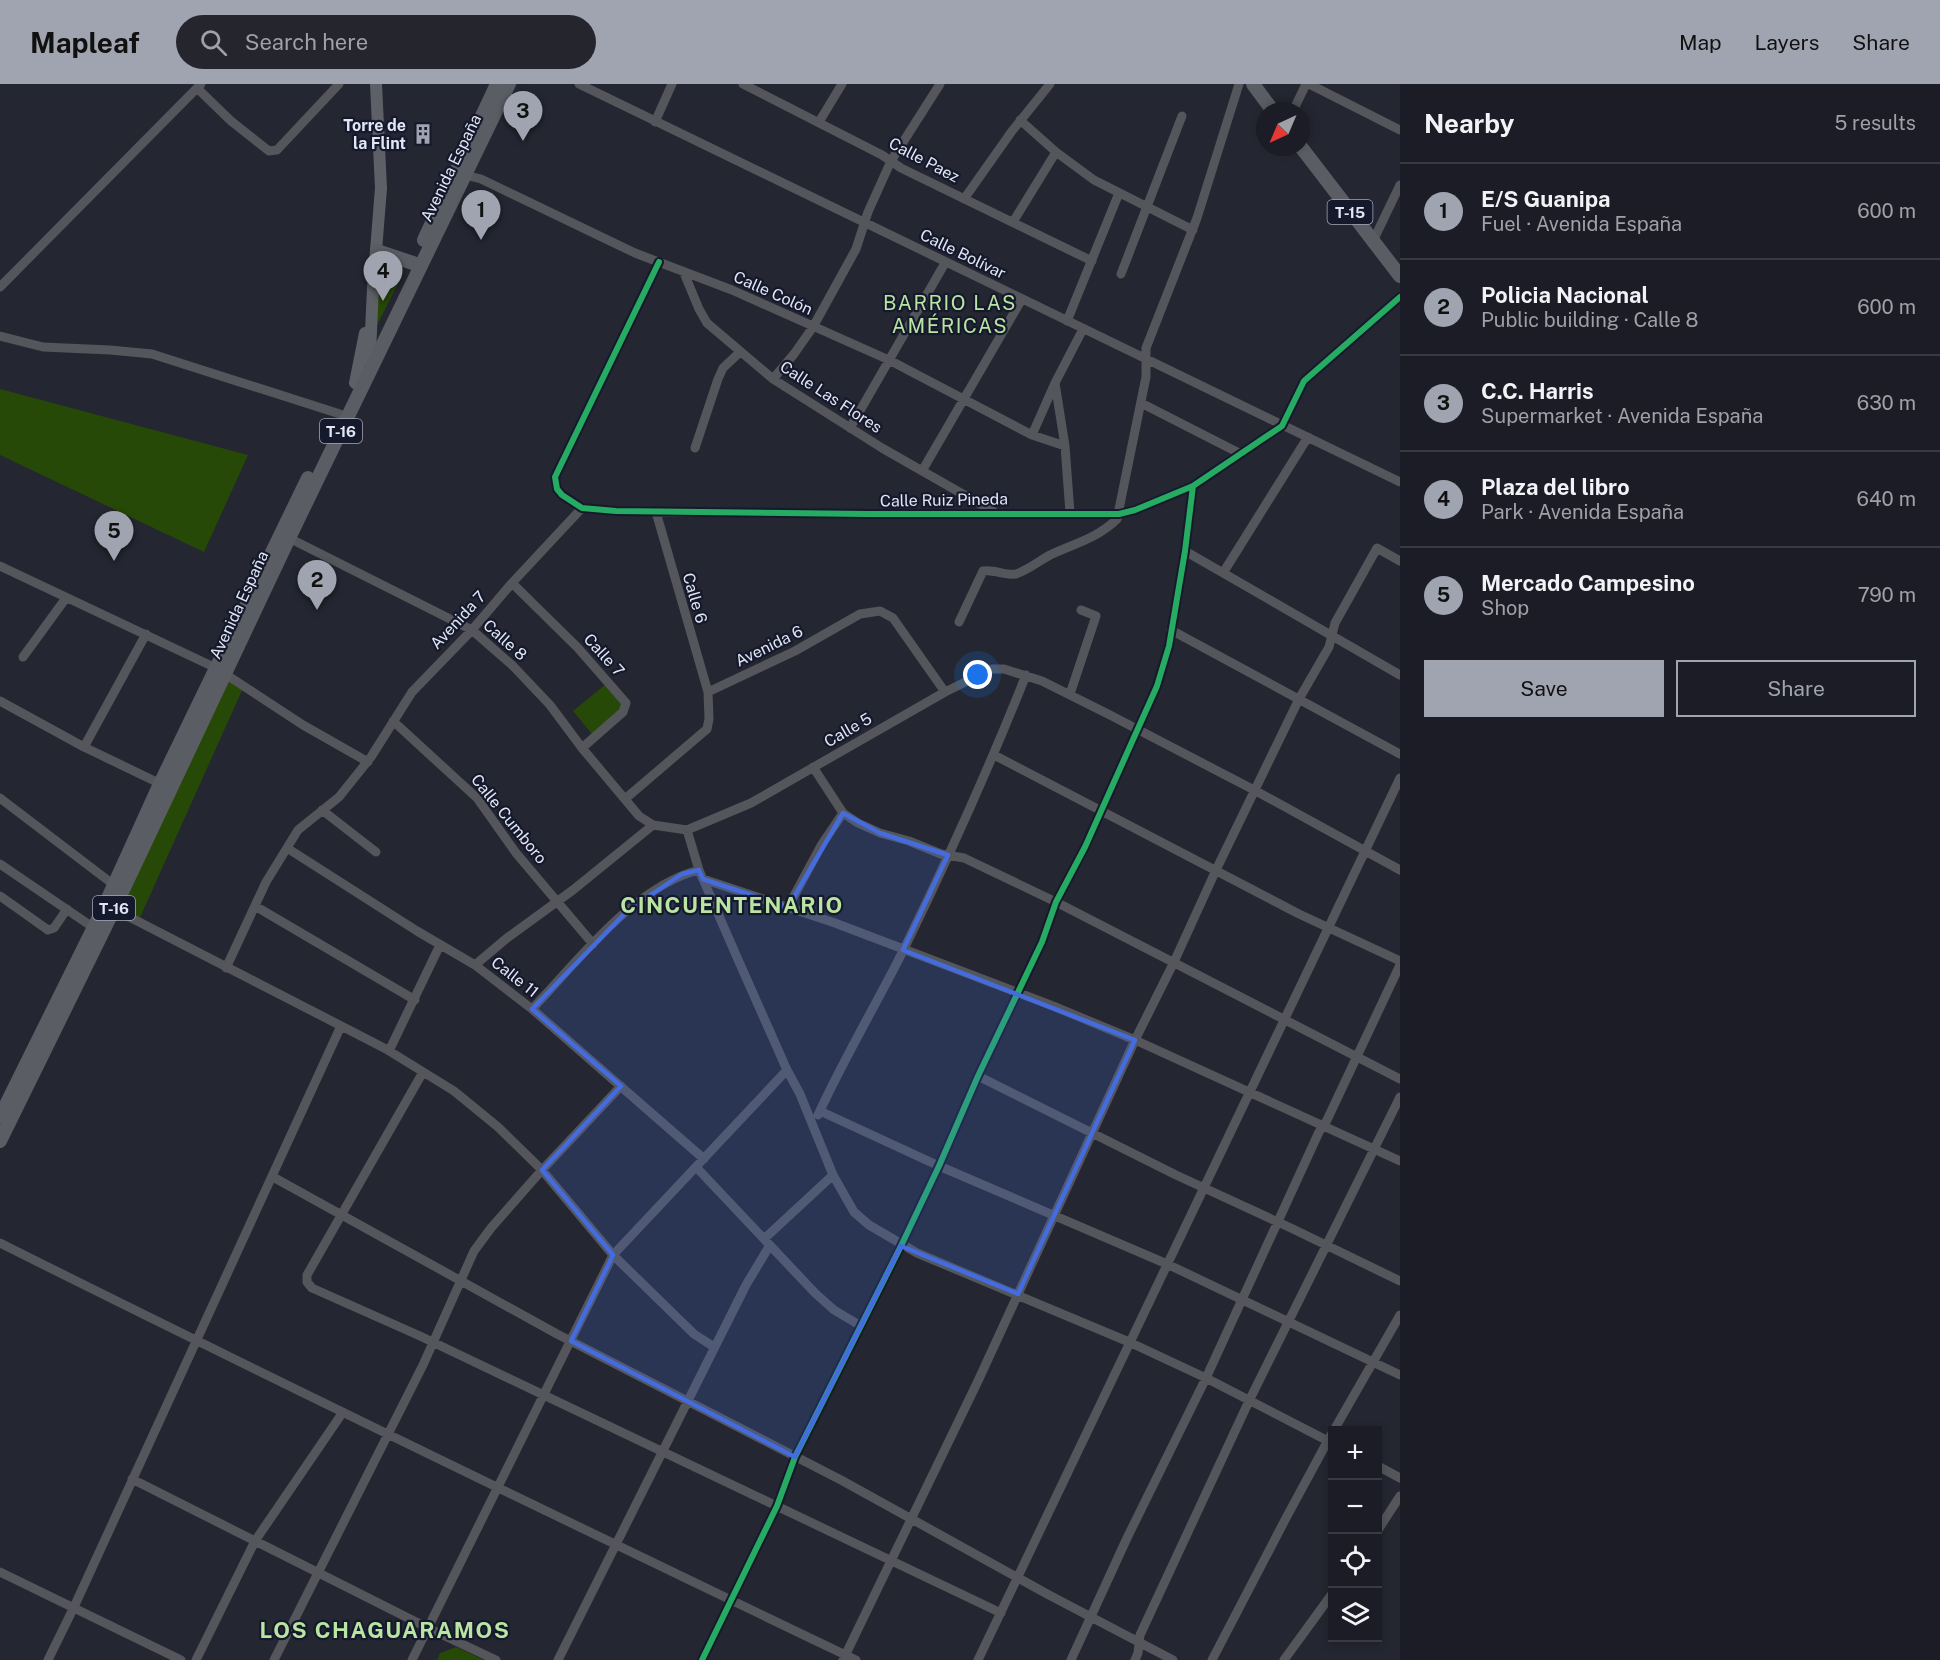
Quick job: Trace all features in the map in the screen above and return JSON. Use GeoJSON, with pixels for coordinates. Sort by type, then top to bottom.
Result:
{"type":"FeatureCollection","features":[{"type":"Feature","properties":{"kind":"highway","name":"Avenida España"},"geometry":{"type":"LineString","coordinates":[[221,671],[496,84]]}},
{"type":"Feature","properties":{"kind":"highway","name":"Avenida España"},"geometry":{"type":"LineString","coordinates":[[0,1141],[165,786],[289,538],[509,84]]}},
{"type":"Feature","properties":{"kind":"highway"},"geometry":{"type":"LineString","coordinates":[[1252,84],[1266,102]]}},
{"type":"Feature","properties":{"kind":"highway","name":"T-15"},"geometry":{"type":"LineString","coordinates":[[1308,156],[1400,276]]}},
{"type":"Feature","properties":{"kind":"highway"},"geometry":{"type":"LineString","coordinates":[[377,251],[413,263]]}},
{"type":"Feature","properties":{"kind":"highway","name":"Avenida España"},"geometry":{"type":"LineString","coordinates":[[0,1117],[94,928],[109,907],[114,885],[165,786]]}},
{"type":"Feature","properties":{"kind":"main road"},"geometry":{"type":"LineString","coordinates":[[371,370],[373,288],[381,188],[376,84]]}},
{"type":"Feature","properties":{"kind":"main road","name":"T-16"},"geometry":{"type":"LineString","coordinates":[[355,383],[373,288]]}},
{"type":"Feature","properties":{"kind":"street"},"geometry":{"type":"LineString","coordinates":[[0,287],[199,86],[231,120],[269,151],[277,150],[338,84]]}},
{"type":"Feature","properties":{"kind":"street","name":"Calle Bolívar"},"geometry":{"type":"LineString","coordinates":[[579,84],[1400,482]]}},
{"type":"Feature","properties":{"kind":"street"},"geometry":{"type":"LineString","coordinates":[[655,122],[672,84]]}},
{"type":"Feature","properties":{"kind":"street","name":"Calle Paez"},"geometry":{"type":"LineString","coordinates":[[743,84],[882,154],[891,161],[964,199],[1092,261]]}},
{"type":"Feature","properties":{"kind":"street"},"geometry":{"type":"LineString","coordinates":[[819,122],[840,84]]}},
{"type":"Feature","properties":{"kind":"street"},"geometry":{"type":"LineString","coordinates":[[773,379],[813,327],[856,249],[891,161],[940,84]]}},
{"type":"Feature","properties":{"kind":"street"},"geometry":{"type":"LineString","coordinates":[[964,199],[1020,120],[1050,84]]}},
{"type":"Feature","properties":{"kind":"street"},"geometry":{"type":"LineString","coordinates":[[959,622],[983,571],[1015,574],[1097,534],[1110,526],[1119,514],[1142,403],[1146,377],[1146,348],[1193,230],[1239,84]]}},
{"type":"Feature","properties":{"kind":"street"},"geometry":{"type":"LineString","coordinates":[[1298,102],[1308,84],[1400,130]]}},
{"type":"Feature","properties":{"kind":"street"},"geometry":{"type":"LineString","coordinates":[[1121,274],[1182,116]]}},
{"type":"Feature","properties":{"kind":"street"},"geometry":{"type":"LineString","coordinates":[[1020,120],[1056,152],[1094,180],[1193,230]]}},
{"type":"Feature","properties":{"kind":"street"},"geometry":{"type":"LineString","coordinates":[[1012,222],[1056,152]]}},
{"type":"Feature","properties":{"kind":"street","name":"Calle Colón"},"geometry":{"type":"LineString","coordinates":[[465,175],[481,178],[635,253],[732,290],[889,360],[1032,435],[1065,446]]}},
{"type":"Feature","properties":{"kind":"street"},"geometry":{"type":"LineString","coordinates":[[1373,241],[1396,205],[1400,186]]}},
{"type":"Feature","properties":{"kind":"street"},"geometry":{"type":"LineString","coordinates":[[1067,321],[1119,193]]}},
{"type":"Feature","properties":{"kind":"street"},"geometry":{"type":"LineString","coordinates":[[582,508],[556,489],[555,477],[659,262]]}},
{"type":"Feature","properties":{"kind":"street"},"geometry":{"type":"LineString","coordinates":[[850,428],[945,263]]}},
{"type":"Feature","properties":{"kind":"street","name":"Calle Las Flores"},"geometry":{"type":"LineString","coordinates":[[684,273],[707,323],[773,379],[850,428],[995,513]]}},
{"type":"Feature","properties":{"kind":"street"},"geometry":{"type":"LineString","coordinates":[[1282,426],[1299,390],[1311,374],[1400,297]]}},
{"type":"Feature","properties":{"kind":"street"},"geometry":{"type":"LineString","coordinates":[[922,471],[1022,299]]}},
{"type":"Feature","properties":{"kind":"street"},"geometry":{"type":"LineString","coordinates":[[1032,435],[1055,383],[1083,329]]}},
{"type":"Feature","properties":{"kind":"street"},"geometry":{"type":"LineString","coordinates":[[0,336],[43,347],[152,354],[340,414]]}},
{"type":"Feature","properties":{"kind":"street"},"geometry":{"type":"LineString","coordinates":[[695,448],[717,379],[723,368],[740,352]]}},
{"type":"Feature","properties":{"kind":"street"},"geometry":{"type":"LineString","coordinates":[[1055,383],[1065,446],[1070,513]]}},
{"type":"Feature","properties":{"kind":"street"},"geometry":{"type":"LineString","coordinates":[[1142,403],[1241,454]]}},
{"type":"Feature","properties":{"kind":"street","name":"Calle Ruiz Pineda"},"geometry":{"type":"LineString","coordinates":[[582,508],[656,512],[1119,514],[1135,510],[1193,486],[1282,426]]}},
{"type":"Feature","properties":{"kind":"street"},"geometry":{"type":"LineString","coordinates":[[1223,573],[1308,437]]}},
{"type":"Feature","properties":{"kind":"street"},"geometry":{"type":"LineString","coordinates":[[702,1660],[777,1506],[795,1457],[902,1246],[1016,992],[1042,942],[1056,902],[1157,686],[1169,646],[1193,486]]}},
{"type":"Feature","properties":{"kind":"street","name":"Avenida 7"},"geometry":{"type":"LineString","coordinates":[[226,968],[266,882],[298,830],[339,797],[368,762],[393,721],[423,679],[472,630],[582,508]]}},
{"type":"Feature","properties":{"kind":"street","name":"Calle 6"},"geometry":{"type":"LineString","coordinates":[[656,512],[708,692]]}},
{"type":"Feature","properties":{"kind":"street","name":"Calle 8"},"geometry":{"type":"LineString","coordinates":[[289,538],[472,630],[513,666],[550,705],[582,748],[639,816],[653,825]]}},
{"type":"Feature","properties":{"kind":"street"},"geometry":{"type":"LineString","coordinates":[[844,1658],[912,1520],[1216,870],[1299,699],[1329,647],[1335,623],[1377,548],[1400,561]]}},
{"type":"Feature","properties":{"kind":"street"},"geometry":{"type":"LineString","coordinates":[[1185,551],[1400,675]]}},
{"type":"Feature","properties":{"kind":"street"},"geometry":{"type":"LineString","coordinates":[[0,566],[221,671],[303,725],[368,762]]}},
{"type":"Feature","properties":{"kind":"street","name":"Calle 7"},"geometry":{"type":"LineString","coordinates":[[512,583],[578,648],[626,703],[623,712],[582,748]]}},
{"type":"Feature","properties":{"kind":"street"},"geometry":{"type":"LineString","coordinates":[[23,657],[66,598]]}},
{"type":"Feature","properties":{"kind":"street"},"geometry":{"type":"LineString","coordinates":[[1070,694],[1096,616],[1081,610]]}},
{"type":"Feature","properties":{"kind":"street","name":"Avenida 6"},"geometry":{"type":"LineString","coordinates":[[708,692],[795,651],[860,614],[880,611],[893,618],[945,692]]}},
{"type":"Feature","properties":{"kind":"street"},"geometry":{"type":"LineString","coordinates":[[1171,630],[1400,754]]}},
{"type":"Feature","properties":{"kind":"street"},"geometry":{"type":"LineString","coordinates":[[84,747],[146,634]]}},
{"type":"Feature","properties":{"kind":"street","name":"Calle 5"},"geometry":{"type":"LineString","coordinates":[[687,830],[751,803],[945,692],[992,669],[1004,669],[1026,675],[1070,694],[1256,791],[1400,870]]}},
{"type":"Feature","properties":{"kind":"street"},"geometry":{"type":"LineString","coordinates":[[813,1126],[903,950],[948,855],[994,755],[1026,675]]}},
{"type":"Feature","properties":{"kind":"street"},"geometry":{"type":"LineString","coordinates":[[625,799],[707,729],[710,720],[708,692]]}},
{"type":"Feature","properties":{"kind":"street"},"geometry":{"type":"LineString","coordinates":[[0,701],[84,747],[165,786]]}},
{"type":"Feature","properties":{"kind":"street","name":"Calle Cumboro"},"geometry":{"type":"LineString","coordinates":[[393,721],[477,798],[516,852],[593,944]]}},
{"type":"Feature","properties":{"kind":"street"},"geometry":{"type":"LineString","coordinates":[[994,755],[1327,928],[1400,963],[1071,1660]]}},
{"type":"Feature","properties":{"kind":"street"},"geometry":{"type":"LineString","coordinates":[[813,767],[843,813],[858,823],[880,833],[964,858],[1056,902],[1400,1079]]}},
{"type":"Feature","properties":{"kind":"street"},"geometry":{"type":"LineString","coordinates":[[978,1660],[1400,778]]}},
{"type":"Feature","properties":{"kind":"street"},"geometry":{"type":"LineString","coordinates":[[0,798],[114,885]]}},
{"type":"Feature","properties":{"kind":"street"},"geometry":{"type":"LineString","coordinates":[[322,810],[376,852]]}},
{"type":"Feature","properties":{"kind":"street"},"geometry":{"type":"LineString","coordinates":[[788,907],[822,844],[843,813]]}},
{"type":"Feature","properties":{"kind":"street"},"geometry":{"type":"LineString","coordinates":[[475,965],[653,825],[687,830],[699,870],[787,1070],[800,1094],[833,1175],[854,1212],[869,1225],[902,1246],[1129,1341],[1249,1401],[1328,1435]]}},
{"type":"Feature","properties":{"kind":"street","name":"Calle 11"},"geometry":{"type":"LineString","coordinates":[[287,848],[475,965],[532,1009],[704,1158]]}},
{"type":"Feature","properties":{"kind":"street"},"geometry":{"type":"LineString","coordinates":[[0,864],[94,928]]}},
{"type":"Feature","properties":{"kind":"street"},"geometry":{"type":"LineString","coordinates":[[532,1009],[628,910],[655,889],[682,874],[699,870]]}},
{"type":"Feature","properties":{"kind":"street"},"geometry":{"type":"LineString","coordinates":[[703,879],[788,907],[1016,992],[1135,1040],[1400,1161]]}},
{"type":"Feature","properties":{"kind":"street"},"geometry":{"type":"LineString","coordinates":[[0,896],[48,930],[54,928],[67,909]]}},
{"type":"Feature","properties":{"kind":"street"},"geometry":{"type":"LineString","coordinates":[[255,906],[415,1000]]}},
{"type":"Feature","properties":{"kind":"street"},"geometry":{"type":"LineString","coordinates":[[109,907],[389,1051],[454,1091],[498,1127],[542,1170],[613,1255],[694,1334],[714,1347]]}},
{"type":"Feature","properties":{"kind":"street"},"geometry":{"type":"LineString","coordinates":[[389,1051],[440,945]]}},
{"type":"Feature","properties":{"kind":"street"},"geometry":{"type":"LineString","coordinates":[[48,1660],[341,1026]]}},
{"type":"Feature","properties":{"kind":"street"},"geometry":{"type":"LineString","coordinates":[[412,1660],[613,1255],[787,1070]]}},
{"type":"Feature","properties":{"kind":"street"},"geometry":{"type":"LineString","coordinates":[[423,1072],[307,1275],[307,1282],[312,1288],[434,1343],[543,1397],[1000,1613]]}},
{"type":"Feature","properties":{"kind":"street"},"geometry":{"type":"LineString","coordinates":[[978,1076],[1203,1188],[1400,1281]]}},
{"type":"Feature","properties":{"kind":"street"},"geometry":{"type":"LineString","coordinates":[[274,1660],[390,1434],[434,1343],[474,1251],[542,1170],[621,1086]]}},
{"type":"Feature","properties":{"kind":"street"},"geometry":{"type":"LineString","coordinates":[[1135,1660],[1140,1635],[1249,1401],[1400,1097]]}},
{"type":"Feature","properties":{"kind":"street"},"geometry":{"type":"LineString","coordinates":[[820,1112],[1167,1264],[1400,1375]]}},
{"type":"Feature","properties":{"kind":"street"},"geometry":{"type":"LineString","coordinates":[[696,1167],[829,1306],[861,1326]]}},
{"type":"Feature","properties":{"kind":"street"},"geometry":{"type":"LineString","coordinates":[[558,1660],[767,1242],[833,1175]]}},
{"type":"Feature","properties":{"kind":"street"},"geometry":{"type":"LineString","coordinates":[[273,1177],[571,1341],[795,1457],[1173,1660]]}},
{"type":"Feature","properties":{"kind":"street"},"geometry":{"type":"LineString","coordinates":[[0,1243],[195,1341],[390,1434],[497,1489],[731,1600],[844,1658],[856,1660]]}},
{"type":"Feature","properties":{"kind":"street"},"geometry":{"type":"LineString","coordinates":[[1338,1426],[1400,1315]]}},
{"type":"Feature","properties":{"kind":"street"},"geometry":{"type":"LineString","coordinates":[[196,1660],[255,1541],[343,1412]]}},
{"type":"Feature","properties":{"kind":"street"},"geometry":{"type":"LineString","coordinates":[[1212,1660],[1286,1518],[1328,1444]]}},
{"type":"Feature","properties":{"kind":"street"},"geometry":{"type":"LineString","coordinates":[[1382,1469],[1400,1478]]}},
{"type":"Feature","properties":{"kind":"street"},"geometry":{"type":"LineString","coordinates":[[132,1479],[496,1660]]}},
{"type":"Feature","properties":{"kind":"street"},"geometry":{"type":"LineString","coordinates":[[1382,1523],[1400,1496]]}},
{"type":"Feature","properties":{"kind":"street"},"geometry":{"type":"LineString","coordinates":[[0,1572],[181,1660]]}},
{"type":"Feature","properties":{"kind":"street"},"geometry":{"type":"LineString","coordinates":[[1284,1660],[1328,1600]]}},
{"type":"Feature","properties":{"kind":"highlighted area"},"geometry":{"type":"Polygon","coordinates":[[[843,813],[880,833],[948,855],[903,950],[1135,1040],[1018,1294],[901,1246],[795,1457],[571,1341],[613,1255],[542,1170],[621,1086],[532,1009],[628,910],[682,874],[699,870],[703,879],[788,907],[843,813]]]}},
{"type":"Feature","properties":{"kind":"green space"},"geometry":{"type":"Polygon","coordinates":[[[378,265],[403,274],[376,327],[378,265]]]}},
{"type":"Feature","properties":{"kind":"green space"},"geometry":{"type":"Polygon","coordinates":[[[0,389],[248,455],[204,552],[0,455],[0,389]]]}},
{"type":"Feature","properties":{"kind":"green space"},"geometry":{"type":"Polygon","coordinates":[[[225,674],[244,686],[138,922],[114,909],[225,674]]]}},
{"type":"Feature","properties":{"kind":"green space"},"geometry":{"type":"Polygon","coordinates":[[[606,684],[625,707],[592,734],[573,711],[606,684]]]}},
{"type":"Feature","properties":{"kind":"green space"},"geometry":{"type":"Polygon","coordinates":[[[456,1647],[484,1660],[437,1660],[440,1653],[456,1647]]]}},
{"type":"Feature","properties":{"kind":"cycle path"},"geometry":{"type":"LineString","coordinates":[[659,262],[555,477],[557,489],[562,495],[582,508],[616,511],[867,514],[1119,514],[1135,510],[1193,486],[1282,426],[1304,381],[1400,297]]}},
{"type":"Feature","properties":{"kind":"cycle path"},"geometry":{"type":"LineString","coordinates":[[702,1660],[777,1506],[795,1457],[939,1166],[978,1076],[1042,942],[1056,902],[1085,847],[1157,686],[1169,646],[1193,486]]}},
{"type":"Feature","properties":{"kind":"place","name":"Torre de la Flint"},"geometry":{"type":"Point","coordinates":[423,134]}},
{"type":"Feature","properties":{"kind":"place","name":"C.C. Harris"},"geometry":{"type":"Point","coordinates":[523,141]}},
{"type":"Feature","properties":{"kind":"place","name":"E/S Guanipa"},"geometry":{"type":"Point","coordinates":[481,240]}},
{"type":"Feature","properties":{"kind":"place","name":"Plaza del libro"},"geometry":{"type":"Point","coordinates":[383,301]}},
{"type":"Feature","properties":{"kind":"place","name":"Mercado Campesino"},"geometry":{"type":"Point","coordinates":[114,561]}},
{"type":"Feature","properties":{"kind":"place","name":"Policia Nacional"},"geometry":{"type":"Point","coordinates":[317,610]}},
{"type":"Feature","properties":{"kind":"district","name":"BARRIO LAS AMÉRICAS"},"geometry":{"type":"Point","coordinates":[950,314]}},
{"type":"Feature","properties":{"kind":"district","name":"CINCUENTENARIO"},"geometry":{"type":"Point","coordinates":[732,905]}},
{"type":"Feature","properties":{"kind":"district","name":"LOS CHAGUARAMOS"},"geometry":{"type":"Point","coordinates":[385,1630]}}]}
